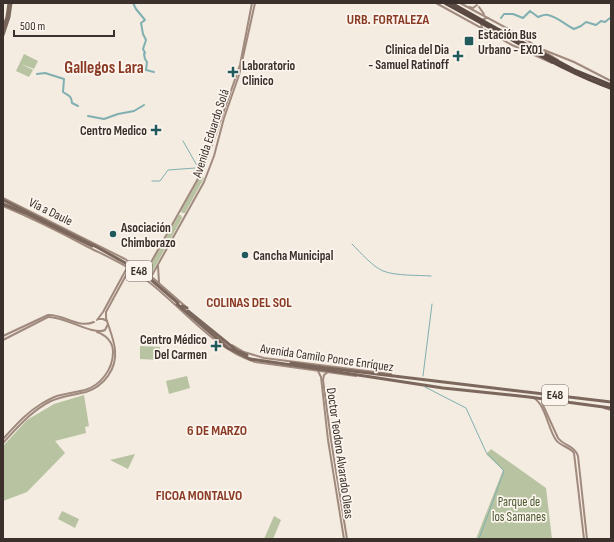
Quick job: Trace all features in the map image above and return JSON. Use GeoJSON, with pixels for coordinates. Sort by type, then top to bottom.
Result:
{"type":"FeatureCollection","features":[{"type":"Feature","properties":{"kind":"highway"},"geometry":{"type":"LineString","coordinates":[[446,3],[567,66],[611,84]]}},
{"type":"Feature","properties":{"kind":"highway"},"geometry":{"type":"LineString","coordinates":[[451,3],[561,67],[588,80],[611,84]]}},
{"type":"Feature","properties":{"kind":"main road"},"geometry":{"type":"LineString","coordinates":[[3,29],[10,3]]}},
{"type":"Feature","properties":{"kind":"main road"},"geometry":{"type":"LineString","coordinates":[[3,35],[9,17],[10,3]]}},
{"type":"Feature","properties":{"kind":"main road"},"geometry":{"type":"LineString","coordinates":[[436,3],[524,51],[561,67]]}},
{"type":"Feature","properties":{"kind":"main road"},"geometry":{"type":"LineString","coordinates":[[460,3],[543,50],[567,66]]}},
{"type":"Feature","properties":{"kind":"main road","name":"Avenida Eduardo Solá"},"geometry":{"type":"LineString","coordinates":[[148,282],[204,182],[210,167],[242,63],[253,4]]}},
{"type":"Feature","properties":{"kind":"main road","name":"Avenida Eduardo Solá"},"geometry":{"type":"LineString","coordinates":[[143,277],[207,161],[240,63],[253,4]]}},
{"type":"Feature","properties":{"kind":"main road"},"geometry":{"type":"LineString","coordinates":[[461,17],[468,14],[468,8],[466,6]]}},
{"type":"Feature","properties":{"kind":"main road"},"geometry":{"type":"LineString","coordinates":[[466,6],[473,8],[478,6],[481,12],[490,19]]}},
{"type":"Feature","properties":{"kind":"main road"},"geometry":{"type":"LineString","coordinates":[[484,30],[481,25],[482,22],[484,19],[490,19]]}},
{"type":"Feature","properties":{"kind":"main road"},"geometry":{"type":"LineString","coordinates":[[543,50],[557,54],[590,70],[611,84]]}},
{"type":"Feature","properties":{"kind":"main road","name":"Vía a Daule"},"geometry":{"type":"LineString","coordinates":[[3,199],[79,239]]}},
{"type":"Feature","properties":{"kind":"main road","name":"Vía a Daule"},"geometry":{"type":"LineString","coordinates":[[3,199],[89,243]]}},
{"type":"Feature","properties":{"kind":"main road","name":"Vía a Daule"},"geometry":{"type":"LineString","coordinates":[[3,205],[89,243]]}},
{"type":"Feature","properties":{"kind":"main road","name":"Vía a Daule"},"geometry":{"type":"LineString","coordinates":[[3,205],[89,243]]}},
{"type":"Feature","properties":{"kind":"main road","name":"Avenida Camilo Ponce Enríquez"},"geometry":{"type":"LineString","coordinates":[[89,243],[135,270],[177,304],[192,312],[237,348],[252,355],[405,376],[407,378]]}},
{"type":"Feature","properties":{"kind":"main road","name":"Avenida Camilo Ponce Enríquez"},"geometry":{"type":"LineString","coordinates":[[89,243],[123,258],[151,276],[186,309],[190,317],[236,350],[251,358]]}},
{"type":"Feature","properties":{"kind":"main road","name":"Avenida Camilo Ponce Enríquez"},"geometry":{"type":"LineString","coordinates":[[89,243],[143,277],[227,349],[238,356],[254,362],[308,369]]}},
{"type":"Feature","properties":{"kind":"main road"},"geometry":{"type":"LineString","coordinates":[[121,263],[124,262],[123,258]]}},
{"type":"Feature","properties":{"kind":"main road"},"geometry":{"type":"LineString","coordinates":[[3,443],[26,418],[42,406],[57,399],[93,389],[105,380],[111,371],[115,357],[115,348],[106,312],[128,267],[132,264]]}},
{"type":"Feature","properties":{"kind":"main road"},"geometry":{"type":"LineString","coordinates":[[158,265],[160,284],[157,286],[158,290]]}},
{"type":"Feature","properties":{"kind":"main road"},"geometry":{"type":"LineString","coordinates":[[135,272],[138,270],[138,267]]}},
{"type":"Feature","properties":{"kind":"main road"},"geometry":{"type":"LineString","coordinates":[[3,336],[48,315],[56,315],[83,324],[94,322],[102,315],[116,292]]}},
{"type":"Feature","properties":{"kind":"main road","name":"Avenida Camilo Ponce Enríquez"},"geometry":{"type":"LineString","coordinates":[[177,304],[182,306],[190,317],[234,352],[251,358],[443,388],[577,403],[611,409]]}},
{"type":"Feature","properties":{"kind":"main road"},"geometry":{"type":"LineString","coordinates":[[182,306],[186,309],[190,317]]}},
{"type":"Feature","properties":{"kind":"main road"},"geometry":{"type":"LineString","coordinates":[[190,317],[192,312]]}},
{"type":"Feature","properties":{"kind":"main road"},"geometry":{"type":"LineString","coordinates":[[3,340],[50,317],[96,332],[107,338],[112,349],[110,366],[102,379],[89,388],[56,396],[38,406],[20,421],[3,439]]}},
{"type":"Feature","properties":{"kind":"main road"},"geometry":{"type":"LineString","coordinates":[[97,320],[103,319],[108,323]]}},
{"type":"Feature","properties":{"kind":"main road"},"geometry":{"type":"LineString","coordinates":[[94,322],[92,327],[96,332]]}},
{"type":"Feature","properties":{"kind":"main road"},"geometry":{"type":"LineString","coordinates":[[96,332],[105,330],[108,323]]}},
{"type":"Feature","properties":{"kind":"main road"},"geometry":{"type":"LineString","coordinates":[[234,352],[238,356]]}},
{"type":"Feature","properties":{"kind":"main road"},"geometry":{"type":"LineString","coordinates":[[276,365],[278,362],[277,359]]}},
{"type":"Feature","properties":{"kind":"main road"},"geometry":{"type":"LineString","coordinates":[[290,367],[289,364],[291,361]]}},
{"type":"Feature","properties":{"kind":"main road"},"geometry":{"type":"LineString","coordinates":[[332,368],[339,367],[346,370]]}},
{"type":"Feature","properties":{"kind":"main road","name":"Avenida Camilo Ponce Enríquez"},"geometry":{"type":"LineString","coordinates":[[318,369],[332,368],[611,402]]}},
{"type":"Feature","properties":{"kind":"main road"},"geometry":{"type":"LineString","coordinates":[[308,369],[318,369]]}},
{"type":"Feature","properties":{"kind":"main road","name":"Avenida Camilo Ponce Enríquez"},"geometry":{"type":"LineString","coordinates":[[318,369],[328,372],[393,380]]}},
{"type":"Feature","properties":{"kind":"main road","name":"Doctor Teodoro Alvarado Oleas"},"geometry":{"type":"LineString","coordinates":[[318,369],[321,376],[328,440],[346,539]]}},
{"type":"Feature","properties":{"kind":"main road","name":"Doctor Teodoro Alvarado Oleas"},"geometry":{"type":"LineString","coordinates":[[328,372],[324,375],[323,380],[346,539]]}},
{"type":"Feature","properties":{"kind":"main road"},"geometry":{"type":"LineString","coordinates":[[443,381],[445,384],[443,388]]}},
{"type":"Feature","properties":{"kind":"main road"},"geometry":{"type":"LineString","coordinates":[[452,389],[450,385],[453,382]]}},
{"type":"Feature","properties":{"kind":"main road"},"geometry":{"type":"LineString","coordinates":[[533,398],[539,402],[556,440],[572,450],[574,453],[586,539]]}},
{"type":"Feature","properties":{"kind":"main road"},"geometry":{"type":"LineString","coordinates":[[546,400],[542,404],[558,438],[560,441],[574,448],[578,456],[586,539]]}},
{"type":"Feature","properties":{"kind":"green space"},"geometry":{"type":"Polygon","coordinates":[[[24,54],[38,61],[34,69],[21,64],[33,70],[29,77],[16,71],[24,54]]]}},
{"type":"Feature","properties":{"kind":"green space"},"geometry":{"type":"Polygon","coordinates":[[[202,176],[204,178],[185,213],[182,213],[181,211],[200,177],[202,176]]]}},
{"type":"Feature","properties":{"kind":"green space"},"geometry":{"type":"Polygon","coordinates":[[[179,215],[181,215],[182,218],[151,274],[147,271],[179,215]]]}},
{"type":"Feature","properties":{"kind":"green space"},"geometry":{"type":"Polygon","coordinates":[[[140,346],[160,347],[159,360],[140,359],[140,346]]]}},
{"type":"Feature","properties":{"kind":"green space"},"geometry":{"type":"Polygon","coordinates":[[[187,376],[190,388],[169,394],[166,381],[187,376]]]}},
{"type":"Feature","properties":{"kind":"green space"},"geometry":{"type":"Polygon","coordinates":[[[84,395],[89,426],[85,427],[86,433],[55,441],[65,453],[27,492],[3,501],[3,446],[27,420],[54,404],[84,395]]]}},
{"type":"Feature","properties":{"kind":"green space","name":"Parque de los Samanes"},"geometry":{"type":"Polygon","coordinates":[[[491,449],[546,488],[552,539],[476,539],[503,470],[486,454],[491,449]]]}},
{"type":"Feature","properties":{"kind":"green space"},"geometry":{"type":"Polygon","coordinates":[[[135,454],[128,469],[110,460],[135,454]]]}},
{"type":"Feature","properties":{"kind":"green space"},"geometry":{"type":"Polygon","coordinates":[[[62,511],[79,519],[75,528],[58,519],[62,511]]]}},
{"type":"Feature","properties":{"kind":"green space"},"geometry":{"type":"Polygon","coordinates":[[[274,516],[281,520],[273,539],[264,539],[274,516]]]}},
{"type":"Feature","properties":{"kind":"waterway"},"geometry":{"type":"LineString","coordinates":[[133,3],[145,20],[141,23],[146,40],[143,49],[147,62],[146,70],[154,72]]}},
{"type":"Feature","properties":{"kind":"waterway"},"geometry":{"type":"LineString","coordinates":[[501,18],[504,14],[513,14],[523,18],[530,11],[538,17],[545,15],[552,16],[574,29],[586,22],[596,25],[601,21],[605,22],[610,18]]}},
{"type":"Feature","properties":{"kind":"waterway"},"geometry":{"type":"LineString","coordinates":[[37,74],[45,73],[64,79],[63,92],[70,97],[72,103],[78,106]]}},
{"type":"Feature","properties":{"kind":"waterway"},"geometry":{"type":"LineString","coordinates":[[88,116],[104,119],[118,114],[134,111],[144,105]]}},
{"type":"Feature","properties":{"kind":"waterway"},"geometry":{"type":"LineString","coordinates":[[183,141],[200,171]]}},
{"type":"Feature","properties":{"kind":"waterway"},"geometry":{"type":"LineString","coordinates":[[152,181],[160,181],[168,170],[195,168]]}},
{"type":"Feature","properties":{"kind":"waterway"},"geometry":{"type":"LineString","coordinates":[[352,244],[371,263],[383,271],[400,275],[431,276]]}},
{"type":"Feature","properties":{"kind":"waterway"},"geometry":{"type":"LineString","coordinates":[[423,376],[432,304]]}},
{"type":"Feature","properties":{"kind":"waterway"},"geometry":{"type":"LineString","coordinates":[[425,387],[466,408],[486,452],[504,471],[479,539]]}},
{"type":"Feature","properties":{"kind":"place","name":"Estación Bus Urbano - EX01"},"geometry":{"type":"Point","coordinates":[469,41]}},
{"type":"Feature","properties":{"kind":"place","name":"Clinica del Dia - Samuel Ratinoff"},"geometry":{"type":"Point","coordinates":[458,56]}},
{"type":"Feature","properties":{"kind":"place","name":"Laboratorio Clinico"},"geometry":{"type":"Point","coordinates":[233,72]}},
{"type":"Feature","properties":{"kind":"place","name":"Centro Medico"},"geometry":{"type":"Point","coordinates":[156,130]}},
{"type":"Feature","properties":{"kind":"place","name":"Asociación Chimborazo"},"geometry":{"type":"Point","coordinates":[113,234]}},
{"type":"Feature","properties":{"kind":"place","name":"Cancha Municipal"},"geometry":{"type":"Point","coordinates":[245,255]}},
{"type":"Feature","properties":{"kind":"place","name":"Centro Médico Del Carmen"},"geometry":{"type":"Point","coordinates":[216,346]}},
{"type":"Feature","properties":{"kind":"district","name":"URB. FORTALEZA"},"geometry":{"type":"Point","coordinates":[388,19]}},
{"type":"Feature","properties":{"kind":"district","name":"Gallegos Lara"},"geometry":{"type":"Point","coordinates":[104,67]}},
{"type":"Feature","properties":{"kind":"district","name":"COLINAS DEL SOL"},"geometry":{"type":"Point","coordinates":[249,302]}},
{"type":"Feature","properties":{"kind":"district","name":"6 DE MARZO"},"geometry":{"type":"Point","coordinates":[217,430]}},
{"type":"Feature","properties":{"kind":"district","name":"FICOA MONTALVO"},"geometry":{"type":"Point","coordinates":[199,495]}}]}
